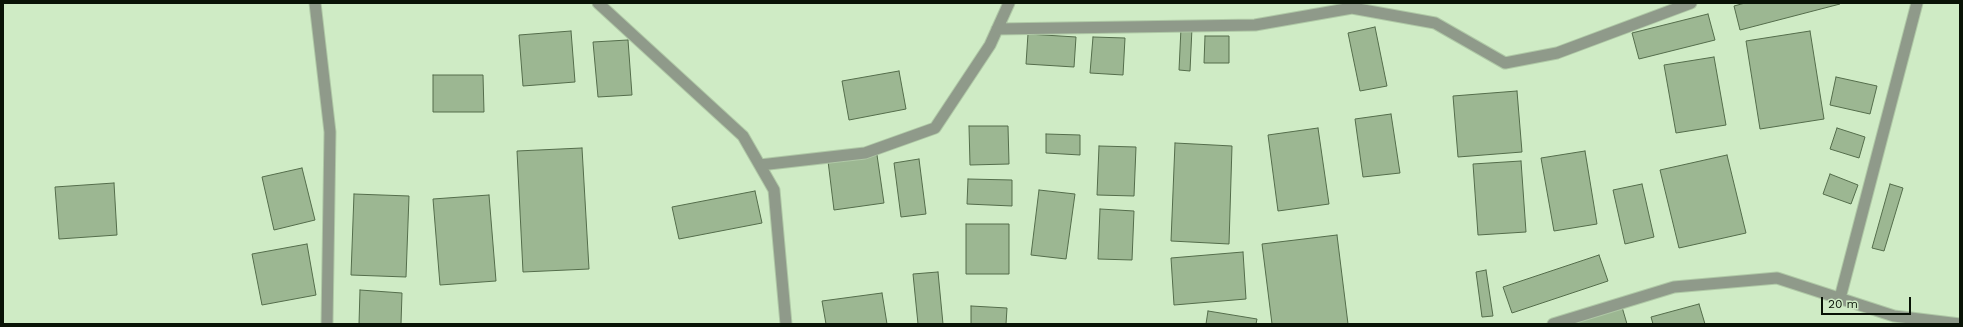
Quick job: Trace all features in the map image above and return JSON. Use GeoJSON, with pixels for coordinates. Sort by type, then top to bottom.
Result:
{"type":"FeatureCollection","features":[{"type":"Feature","properties":{"kind":"street"},"geometry":{"type":"LineString","coordinates":[[315,3],[330,132],[327,324]]}},
{"type":"Feature","properties":{"kind":"street"},"geometry":{"type":"LineString","coordinates":[[598,3],[743,136],[760,165],[774,190],[786,324]]}},
{"type":"Feature","properties":{"kind":"street"},"geometry":{"type":"LineString","coordinates":[[760,165],[865,154],[935,128],[990,45],[1009,3]]}},
{"type":"Feature","properties":{"kind":"street"},"geometry":{"type":"LineString","coordinates":[[997,30],[1254,26],[1352,8],[1435,23],[1505,63],[1557,53],[1691,3]]}},
{"type":"Feature","properties":{"kind":"street"},"geometry":{"type":"LineString","coordinates":[[1840,298],[1917,3]]}},
{"type":"Feature","properties":{"kind":"street"},"geometry":{"type":"LineString","coordinates":[[1553,324],[1674,287],[1777,278],[1894,316],[1960,324]]}},
{"type":"Feature","properties":{"kind":"building"},"geometry":{"type":"Polygon","coordinates":[[[1745,3],[1840,4],[1740,30],[1734,6],[1745,3]]]}},
{"type":"Feature","properties":{"kind":"building"},"geometry":{"type":"Polygon","coordinates":[[[1708,14],[1715,40],[1639,59],[1632,33],[1708,14]]]}},
{"type":"Feature","properties":{"kind":"building"},"geometry":{"type":"Polygon","coordinates":[[[1375,27],[1387,86],[1360,91],[1348,33],[1375,27]]]}},
{"type":"Feature","properties":{"kind":"building"},"geometry":{"type":"Polygon","coordinates":[[[1181,28],[1192,28],[1190,71],[1179,70],[1181,28]]]}},
{"type":"Feature","properties":{"kind":"building"},"geometry":{"type":"Polygon","coordinates":[[[571,31],[575,82],[523,86],[519,35],[571,31]]]}},
{"type":"Feature","properties":{"kind":"building"},"geometry":{"type":"Polygon","coordinates":[[[1810,31],[1824,119],[1760,129],[1746,41],[1810,31]]]}},
{"type":"Feature","properties":{"kind":"building"},"geometry":{"type":"Polygon","coordinates":[[[1028,34],[1076,37],[1074,67],[1026,64],[1028,34]]]}},
{"type":"Feature","properties":{"kind":"building"},"geometry":{"type":"Polygon","coordinates":[[[1205,36],[1229,36],[1229,63],[1204,63],[1205,36]]]}},
{"type":"Feature","properties":{"kind":"building"},"geometry":{"type":"Polygon","coordinates":[[[1093,37],[1125,38],[1123,75],[1090,73],[1093,37]]]}},
{"type":"Feature","properties":{"kind":"building"},"geometry":{"type":"Polygon","coordinates":[[[628,40],[632,95],[598,97],[593,42],[628,40]]]}},
{"type":"Feature","properties":{"kind":"building"},"geometry":{"type":"Polygon","coordinates":[[[1714,57],[1726,125],[1676,133],[1664,65],[1714,57]]]}},
{"type":"Feature","properties":{"kind":"building"},"geometry":{"type":"Polygon","coordinates":[[[899,71],[906,109],[849,120],[842,81],[899,71]]]}},
{"type":"Feature","properties":{"kind":"building"},"geometry":{"type":"Polygon","coordinates":[[[433,75],[483,75],[484,112],[433,112],[433,75]]]}},
{"type":"Feature","properties":{"kind":"building"},"geometry":{"type":"Polygon","coordinates":[[[1836,77],[1877,86],[1870,114],[1830,105],[1836,77]]]}},
{"type":"Feature","properties":{"kind":"building"},"geometry":{"type":"Polygon","coordinates":[[[1517,91],[1522,152],[1458,157],[1453,96],[1517,91]]]}},
{"type":"Feature","properties":{"kind":"building"},"geometry":{"type":"Polygon","coordinates":[[[1391,114],[1400,173],[1363,177],[1355,119],[1391,114]]]}},
{"type":"Feature","properties":{"kind":"building"},"geometry":{"type":"Polygon","coordinates":[[[969,126],[1008,126],[1009,164],[970,165],[969,126]]]}},
{"type":"Feature","properties":{"kind":"building"},"geometry":{"type":"Polygon","coordinates":[[[1318,128],[1329,204],[1278,211],[1268,135],[1318,128]]]}},
{"type":"Feature","properties":{"kind":"building"},"geometry":{"type":"Polygon","coordinates":[[[1837,128],[1865,137],[1859,158],[1830,149],[1837,128]]]}},
{"type":"Feature","properties":{"kind":"building"},"geometry":{"type":"Polygon","coordinates":[[[1046,134],[1080,135],[1080,155],[1046,153],[1046,134]]]}},
{"type":"Feature","properties":{"kind":"building"},"geometry":{"type":"Polygon","coordinates":[[[1175,143],[1232,146],[1229,244],[1171,241],[1175,143]]]}},
{"type":"Feature","properties":{"kind":"building"},"geometry":{"type":"Polygon","coordinates":[[[1099,146],[1136,147],[1134,196],[1097,195],[1099,146]]]}},
{"type":"Feature","properties":{"kind":"building"},"geometry":{"type":"Polygon","coordinates":[[[582,148],[589,269],[523,272],[517,151],[582,148]]]}},
{"type":"Feature","properties":{"kind":"building"},"geometry":{"type":"Polygon","coordinates":[[[1585,151],[1597,224],[1554,231],[1541,158],[1585,151]]]}},
{"type":"Feature","properties":{"kind":"building"},"geometry":{"type":"Polygon","coordinates":[[[877,155],[884,203],[834,210],[828,161],[877,155]]]}},
{"type":"Feature","properties":{"kind":"building"},"geometry":{"type":"Polygon","coordinates":[[[1727,155],[1746,233],[1679,248],[1660,170],[1727,155]]]}},
{"type":"Feature","properties":{"kind":"building"},"geometry":{"type":"Polygon","coordinates":[[[919,159],[926,214],[901,217],[894,163],[919,159]]]}},
{"type":"Feature","properties":{"kind":"building"},"geometry":{"type":"Polygon","coordinates":[[[1521,161],[1526,232],[1478,235],[1473,164],[1521,161]]]}},
{"type":"Feature","properties":{"kind":"building"},"geometry":{"type":"Polygon","coordinates":[[[302,168],[315,220],[274,230],[262,177],[302,168]]]}},
{"type":"Feature","properties":{"kind":"building"},"geometry":{"type":"Polygon","coordinates":[[[1830,174],[1858,185],[1851,204],[1823,194],[1830,174]]]}},
{"type":"Feature","properties":{"kind":"building"},"geometry":{"type":"Polygon","coordinates":[[[968,179],[1012,180],[1012,206],[967,204],[968,179]]]}},
{"type":"Feature","properties":{"kind":"building"},"geometry":{"type":"Polygon","coordinates":[[[114,183],[117,235],[59,239],[55,187],[114,183]]]}},
{"type":"Feature","properties":{"kind":"building"},"geometry":{"type":"Polygon","coordinates":[[[1642,184],[1654,237],[1625,244],[1613,190],[1642,184]]]}},
{"type":"Feature","properties":{"kind":"building"},"geometry":{"type":"Polygon","coordinates":[[[1890,184],[1903,188],[1884,251],[1872,248],[1890,184]]]}},
{"type":"Feature","properties":{"kind":"building"},"geometry":{"type":"Polygon","coordinates":[[[1039,190],[1075,194],[1066,259],[1031,255],[1039,190]]]}},
{"type":"Feature","properties":{"kind":"building"},"geometry":{"type":"Polygon","coordinates":[[[755,191],[762,223],[679,239],[672,207],[755,191]]]}},
{"type":"Feature","properties":{"kind":"building"},"geometry":{"type":"Polygon","coordinates":[[[354,194],[409,196],[406,277],[351,275],[354,194]]]}},
{"type":"Feature","properties":{"kind":"building"},"geometry":{"type":"Polygon","coordinates":[[[489,195],[496,281],[440,285],[433,199],[489,195]]]}},
{"type":"Feature","properties":{"kind":"building"},"geometry":{"type":"Polygon","coordinates":[[[1100,209],[1134,211],[1132,260],[1098,259],[1100,209]]]}},
{"type":"Feature","properties":{"kind":"building"},"geometry":{"type":"Polygon","coordinates":[[[966,224],[1009,224],[1009,274],[966,274],[966,224]]]}},
{"type":"Feature","properties":{"kind":"building"},"geometry":{"type":"Polygon","coordinates":[[[1337,235],[1348,324],[1272,324],[1262,244],[1337,235]]]}},
{"type":"Feature","properties":{"kind":"building"},"geometry":{"type":"Polygon","coordinates":[[[307,244],[316,295],[262,305],[252,254],[307,244]]]}},
{"type":"Feature","properties":{"kind":"building"},"geometry":{"type":"Polygon","coordinates":[[[1243,252],[1246,299],[1174,305],[1171,258],[1243,252]]]}},
{"type":"Feature","properties":{"kind":"building"},"geometry":{"type":"Polygon","coordinates":[[[1599,255],[1608,281],[1512,313],[1503,287],[1599,255]]]}},
{"type":"Feature","properties":{"kind":"building"},"geometry":{"type":"Polygon","coordinates":[[[1486,270],[1493,316],[1482,317],[1476,272],[1486,270]]]}},
{"type":"Feature","properties":{"kind":"building"},"geometry":{"type":"Polygon","coordinates":[[[938,272],[943,324],[918,324],[913,274],[938,272]]]}},
{"type":"Feature","properties":{"kind":"building"},"geometry":{"type":"Polygon","coordinates":[[[360,290],[402,293],[401,324],[359,324],[360,290]]]}},
{"type":"Feature","properties":{"kind":"building"},"geometry":{"type":"Polygon","coordinates":[[[882,293],[887,324],[826,324],[822,301],[882,293]]]}},
{"type":"Feature","properties":{"kind":"building"},"geometry":{"type":"Polygon","coordinates":[[[1699,304],[1705,324],[1653,324],[1651,317],[1699,304]]]}},
{"type":"Feature","properties":{"kind":"building"},"geometry":{"type":"Polygon","coordinates":[[[971,306],[1007,308],[1006,324],[971,324],[971,306]]]}},
{"type":"Feature","properties":{"kind":"building"},"geometry":{"type":"Polygon","coordinates":[[[1622,307],[1627,324],[1568,324],[1622,307]]]}},
{"type":"Feature","properties":{"kind":"building"},"geometry":{"type":"Polygon","coordinates":[[[1208,311],[1257,319],[1256,324],[1206,324],[1208,311]]]}}]}
